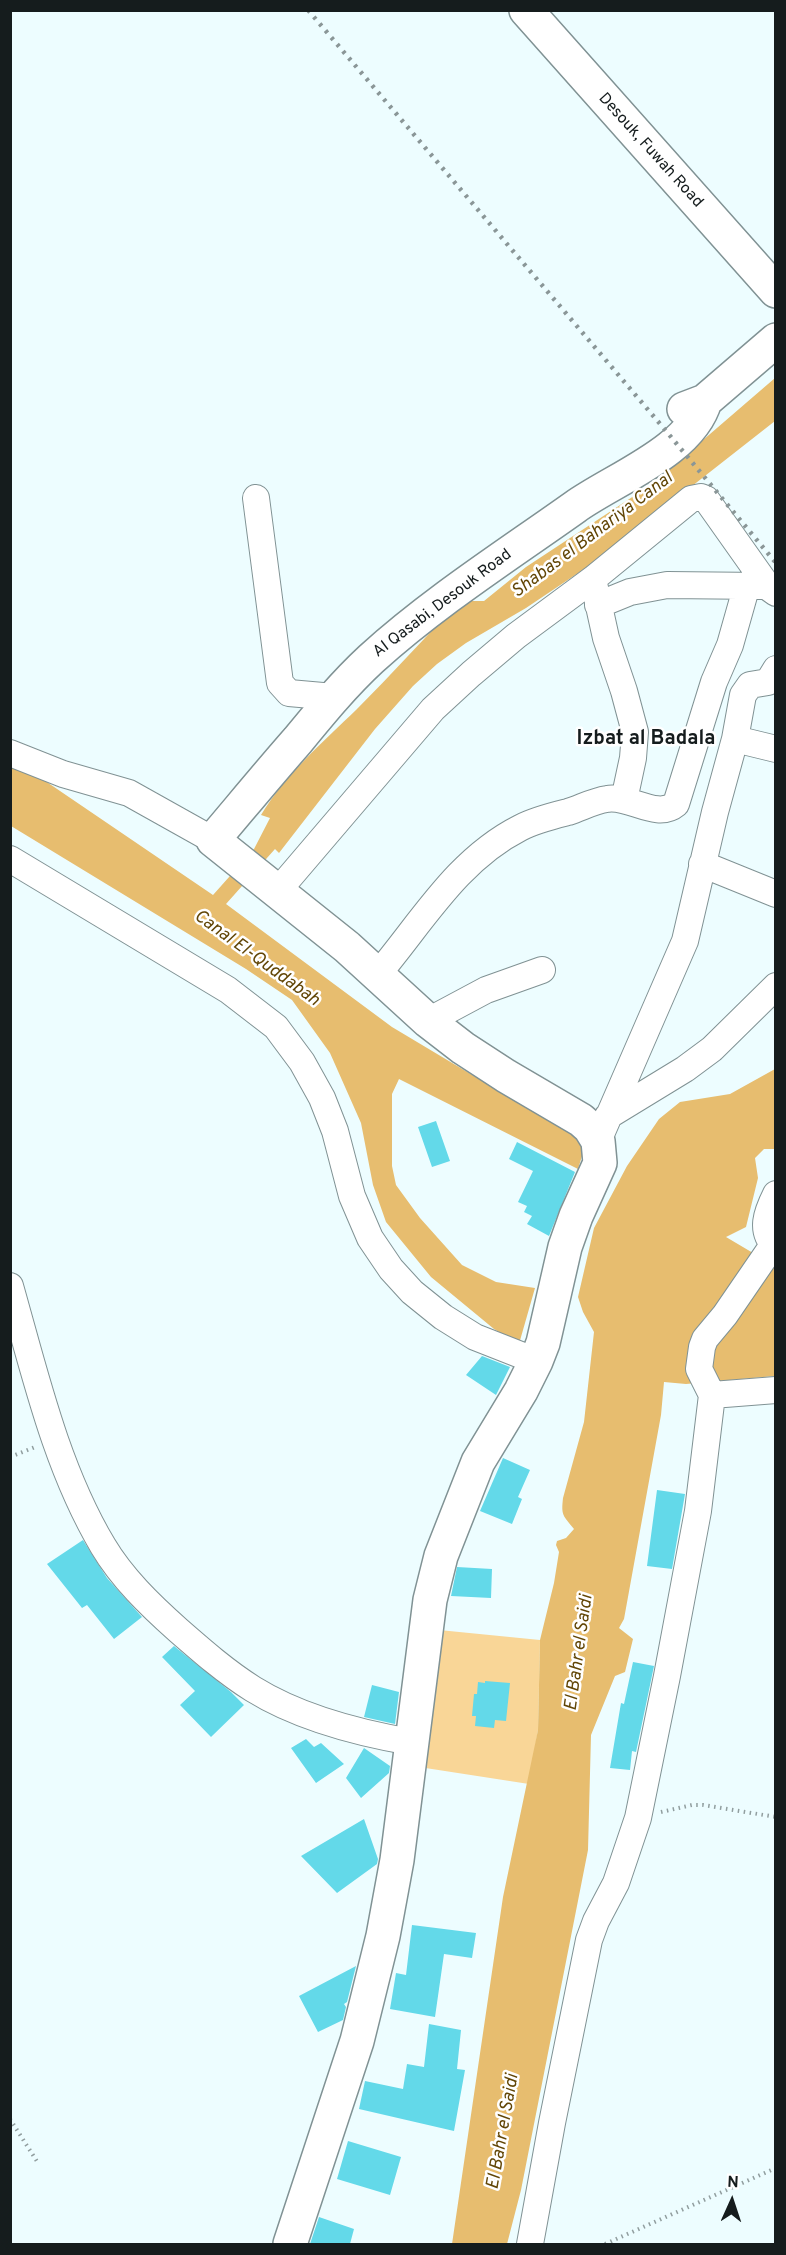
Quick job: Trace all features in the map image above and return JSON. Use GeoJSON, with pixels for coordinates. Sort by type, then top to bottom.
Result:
{"type":"FeatureCollection","features":[{"type":"Feature","properties":{"kind":"main road","name":"Desouk, Fuwah Road"},"geometry":{"type":"LineString","coordinates":[[528,12],[776,291]]}},
{"type":"Feature","properties":{"kind":"main road","name":"Al Qasabi, Desouk Road"},"geometry":{"type":"LineString","coordinates":[[213,840],[334,697],[369,661],[407,628],[594,493],[628,477],[675,443],[696,423],[705,401],[776,340]]}},
{"type":"Feature","properties":{"kind":"main road"},"geometry":{"type":"LineString","coordinates":[[213,840],[347,947],[428,1021],[463,1048],[506,1077],[582,1120],[590,1128],[598,1154],[565,1247],[539,1352],[521,1391],[478,1462],[441,1556],[430,1600],[397,1860],[383,1936],[341,2090],[290,2244]]}},
{"type":"Feature","properties":{"kind":"street"},"geometry":{"type":"LineString","coordinates":[[260,879],[471,674],[516,636],[593,579],[690,499],[701,497],[706,499],[764,588]]}},
{"type":"Feature","properties":{"kind":"street"},"geometry":{"type":"LineString","coordinates":[[256,498],[280,683],[289,693],[334,697]]}},
{"type":"Feature","properties":{"kind":"street"},"geometry":{"type":"LineString","coordinates":[[593,579],[598,605],[635,732],[633,758],[624,800]]}},
{"type":"Feature","properties":{"kind":"street"},"geometry":{"type":"LineString","coordinates":[[598,605],[630,592],[656,587],[764,588]]}},
{"type":"Feature","properties":{"kind":"street"},"geometry":{"type":"LineString","coordinates":[[378,974],[438,897],[478,855],[510,833],[596,801],[613,798],[661,810],[672,808],[679,800],[714,682],[730,645],[764,588]]}},
{"type":"Feature","properties":{"kind":"street"},"geometry":{"type":"LineString","coordinates":[[598,1154],[685,941],[702,864],[735,739],[743,695],[750,685],[768,682],[776,669]]}},
{"type":"Feature","properties":{"kind":"street"},"geometry":{"type":"LineString","coordinates":[[735,739],[776,749]]}},
{"type":"Feature","properties":{"kind":"street"},"geometry":{"type":"LineString","coordinates":[[10,753],[63,774],[129,793],[213,840]]}},
{"type":"Feature","properties":{"kind":"street"},"geometry":{"type":"LineString","coordinates":[[10,859],[228,990],[276,1027],[302,1062],[322,1098],[335,1131],[352,1196],[370,1238],[391,1269],[412,1292],[443,1317],[474,1337],[539,1352]]}},
{"type":"Feature","properties":{"kind":"street"},"geometry":{"type":"LineString","coordinates":[[702,864],[776,894]]}},
{"type":"Feature","properties":{"kind":"street"},"geometry":{"type":"LineString","coordinates":[[428,1021],[486,990],[542,970]]}},
{"type":"Feature","properties":{"kind":"street"},"geometry":{"type":"LineString","coordinates":[[598,1154],[685,1069],[712,1049],[776,986]]}},
{"type":"Feature","properties":{"kind":"street"},"geometry":{"type":"LineString","coordinates":[[530,2244],[589,1940],[596,1921],[616,1883],[638,1818],[698,1511],[712,1395],[699,1369],[702,1347],[705,1339],[774,1246],[767,1236],[766,1225],[767,1212],[776,1194]]}},
{"type":"Feature","properties":{"kind":"street"},"geometry":{"type":"LineString","coordinates":[[10,1286],[55,1439],[76,1492],[104,1548],[128,1581],[184,1635],[218,1664],[253,1689],[287,1706],[326,1720],[371,1735],[411,1742]]}},
{"type":"Feature","properties":{"kind":"street"},"geometry":{"type":"LineString","coordinates":[[712,1395],[776,1390]]}},
{"type":"Feature","properties":{"kind":"path"},"geometry":{"type":"LineString","coordinates":[[638,1818],[692,1805],[776,1817]]}},
{"type":"Feature","properties":{"kind":"path"},"geometry":{"type":"LineString","coordinates":[[10,2120],[38,2163]]}},
{"type":"Feature","properties":{"kind":"path"},"geometry":{"type":"LineString","coordinates":[[605,2244],[776,2168]]}},
{"type":"Feature","properties":{"kind":"shaded area"},"geometry":{"type":"Polygon","coordinates":[[[439,1630],[540,1640],[538,1730],[529,1784],[419,1767],[439,1630]]]}},
{"type":"Feature","properties":{"kind":"water"},"geometry":{"type":"Polygon","coordinates":[[[775,378],[775,421],[599,559],[526,608],[466,643],[437,664],[413,686],[375,729],[279,853],[275,849],[226,904],[392,1027],[586,1143],[578,1169],[399,1079],[392,1094],[392,1166],[396,1185],[420,1218],[462,1265],[496,1282],[535,1288],[519,1344],[494,1329],[431,1277],[386,1222],[373,1185],[361,1123],[330,1053],[292,1000],[246,969],[11,826],[10,757],[213,895],[254,849],[270,818],[261,815],[282,786],[457,605],[466,601],[484,601],[526,567],[652,484],[775,378]]]}},
{"type":"Feature","properties":{"kind":"water","name":"El Bahr el Saidi"},"geometry":{"type":"Polygon","coordinates":[[[775,1069],[775,1149],[764,1149],[755,1158],[758,1178],[746,1227],[726,1237],[775,1266],[775,1376],[686,1384],[664,1382],[661,1415],[624,1619],[619,1628],[633,1639],[625,1672],[615,1676],[591,1735],[588,1850],[521,2190],[507,2244],[452,2244],[503,1897],[538,1730],[540,1640],[554,1583],[559,1552],[556,1545],[557,1541],[566,1538],[574,1529],[564,1515],[562,1504],[584,1422],[594,1332],[578,1297],[594,1228],[627,1166],[659,1119],[680,1102],[730,1094],[775,1069]]]}},
{"type":"Feature","properties":{"kind":"building"},"geometry":{"type":"Polygon","coordinates":[[[436,1121],[450,1161],[432,1167],[418,1127],[436,1121]]]}},
{"type":"Feature","properties":{"kind":"building"},"geometry":{"type":"Polygon","coordinates":[[[517,1142],[575,1172],[549,1236],[527,1224],[532,1216],[524,1212],[527,1206],[518,1202],[533,1171],[509,1159],[517,1142]]]}},
{"type":"Feature","properties":{"kind":"building"},"geometry":{"type":"Polygon","coordinates":[[[482,1356],[510,1367],[496,1395],[466,1375],[482,1356]]]}},
{"type":"Feature","properties":{"kind":"building"},"geometry":{"type":"Polygon","coordinates":[[[503,1458],[530,1470],[518,1497],[522,1499],[512,1524],[480,1511],[503,1458]]]}},
{"type":"Feature","properties":{"kind":"building"},"geometry":{"type":"Polygon","coordinates":[[[657,1490],[685,1494],[672,1569],[647,1566],[657,1490]]]}},
{"type":"Feature","properties":{"kind":"building"},"geometry":{"type":"Polygon","coordinates":[[[83,1540],[107,1578],[142,1617],[114,1639],[87,1605],[82,1608],[47,1564],[83,1540]]]}},
{"type":"Feature","properties":{"kind":"building"},"geometry":{"type":"Polygon","coordinates":[[[457,1567],[492,1569],[491,1598],[451,1596],[457,1567]]]}},
{"type":"Feature","properties":{"kind":"building"},"geometry":{"type":"Polygon","coordinates":[[[174,1646],[244,1705],[211,1737],[180,1705],[195,1691],[162,1657],[174,1646]]]}},
{"type":"Feature","properties":{"kind":"building"},"geometry":{"type":"Polygon","coordinates":[[[633,1662],[654,1666],[636,1752],[632,1751],[630,1770],[610,1768],[621,1703],[624,1704],[633,1662]]]}},
{"type":"Feature","properties":{"kind":"building"},"geometry":{"type":"Polygon","coordinates":[[[485,1681],[510,1683],[506,1721],[495,1720],[494,1728],[475,1726],[476,1716],[472,1716],[474,1694],[477,1694],[478,1682],[485,1683],[485,1681]]]}},
{"type":"Feature","properties":{"kind":"building"},"geometry":{"type":"Polygon","coordinates":[[[372,1685],[399,1692],[395,1724],[364,1717],[372,1685]]]}},
{"type":"Feature","properties":{"kind":"building"},"geometry":{"type":"Polygon","coordinates":[[[306,1739],[314,1747],[321,1743],[344,1764],[316,1783],[291,1748],[306,1739]]]}},
{"type":"Feature","properties":{"kind":"building"},"geometry":{"type":"Polygon","coordinates":[[[364,1748],[390,1766],[389,1773],[361,1798],[346,1778],[364,1748]]]}},
{"type":"Feature","properties":{"kind":"building"},"geometry":{"type":"Polygon","coordinates":[[[364,1819],[378,1859],[377,1864],[337,1893],[301,1856],[364,1819]]]}},
{"type":"Feature","properties":{"kind":"building"},"geometry":{"type":"Polygon","coordinates":[[[412,1925],[476,1933],[472,1958],[444,1954],[435,2017],[390,2009],[396,1973],[406,1975],[412,1925]]]}},
{"type":"Feature","properties":{"kind":"building"},"geometry":{"type":"Polygon","coordinates":[[[356,1966],[347,2002],[344,2004],[346,2007],[343,2020],[318,2032],[299,1996],[356,1966]]]}},
{"type":"Feature","properties":{"kind":"building"},"geometry":{"type":"Polygon","coordinates":[[[429,2024],[461,2030],[457,2069],[465,2070],[454,2131],[359,2109],[365,2081],[403,2089],[407,2064],[424,2067],[429,2024]]]}},
{"type":"Feature","properties":{"kind":"building"},"geometry":{"type":"Polygon","coordinates":[[[348,2141],[401,2157],[390,2195],[337,2179],[348,2141]]]}},
{"type":"Feature","properties":{"kind":"building"},"geometry":{"type":"Polygon","coordinates":[[[319,2217],[354,2229],[350,2244],[310,2244],[319,2217]]]}},
{"type":"Feature","properties":{"kind":"railway"},"geometry":{"type":"LineString","coordinates":[[308,10],[776,563]]}},
{"type":"Feature","properties":{"kind":"district","name":"Izbat al Badala"},"geometry":{"type":"Point","coordinates":[646,740]}},
{"type":"Feature","properties":{"kind":"water label","name":"Shabas el Bahariya Canal"},"geometry":{"type":"Point","coordinates":[593,536]}},
{"type":"Feature","properties":{"kind":"water label","name":"Canal El-Quddabah"},"geometry":{"type":"Point","coordinates":[256,959]}}]}
